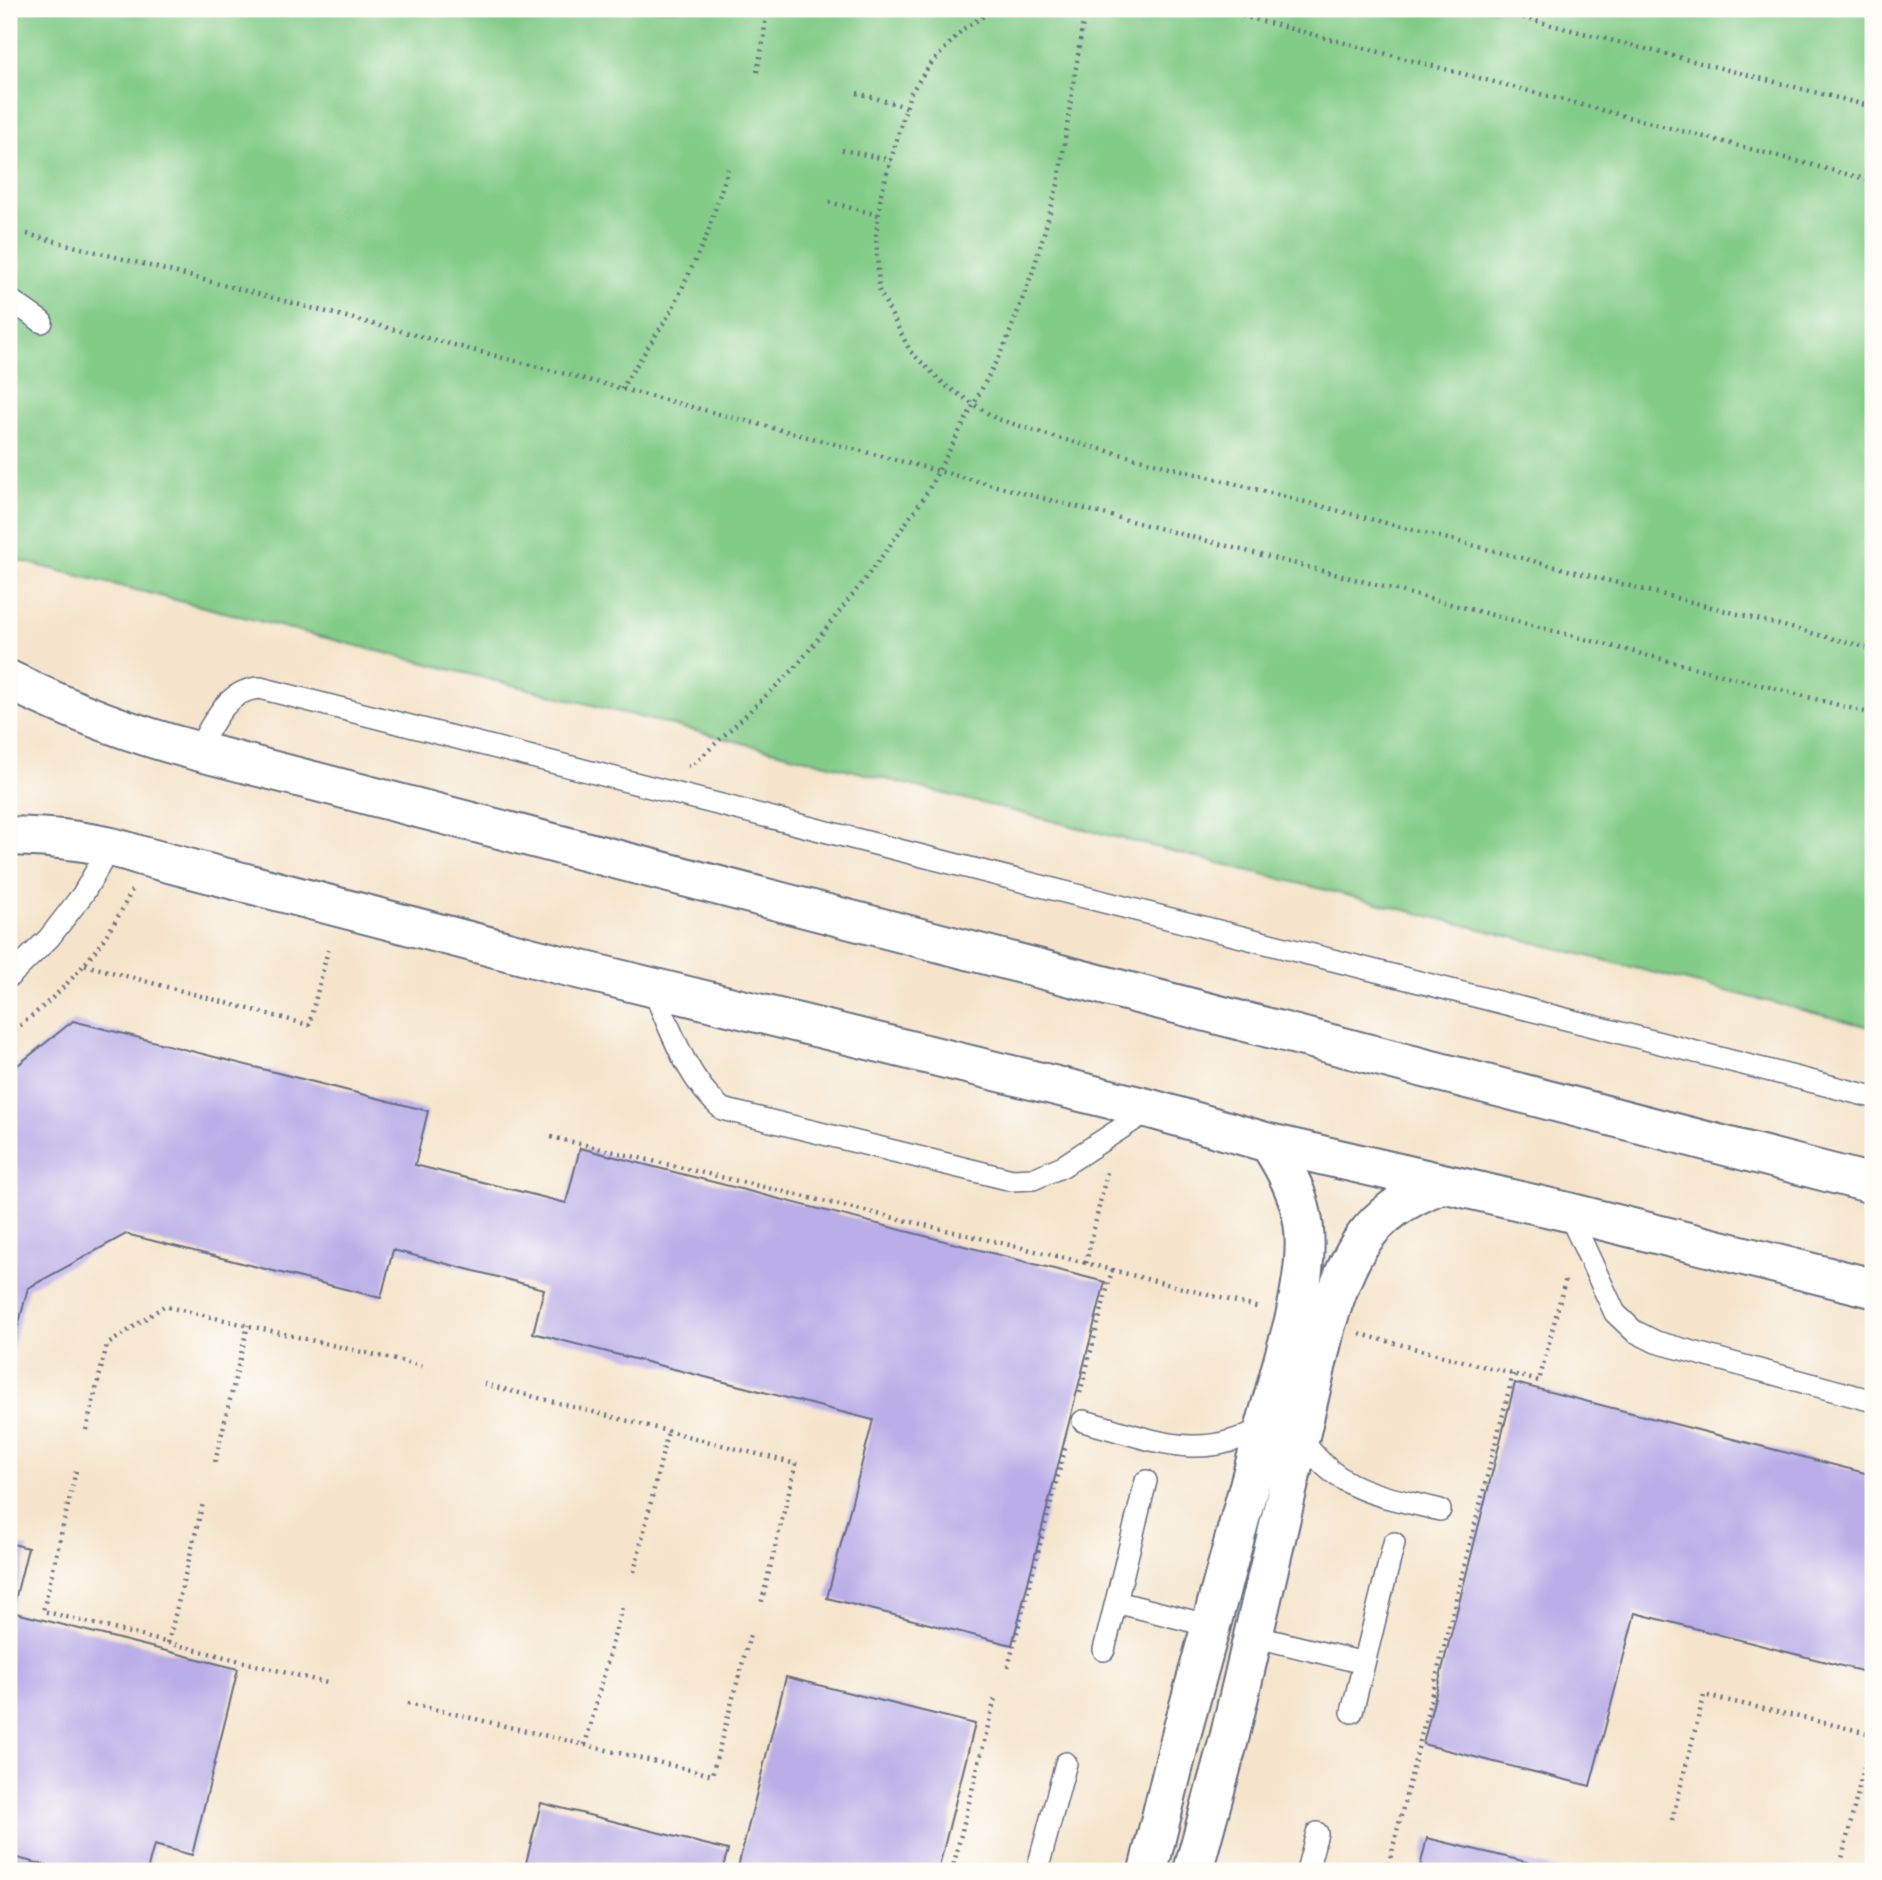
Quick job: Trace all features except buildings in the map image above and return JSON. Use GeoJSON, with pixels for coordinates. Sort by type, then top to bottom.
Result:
{"type":"FeatureCollection","features":[{"type":"Feature","properties":{"kind":"street"},"geometry":{"type":"LineString","coordinates":[[9,680],[114,726],[197,751],[1873,1184]]}},
{"type":"Feature","properties":{"kind":"street"},"geometry":{"type":"LineString","coordinates":[[9,836],[33,836],[126,851],[652,988],[1151,1109],[1269,1143],[1441,1184],[1574,1226],[1873,1288]]}},
{"type":"Feature","properties":{"kind":"street"},"geometry":{"type":"LineString","coordinates":[[1269,1143],[1288,1172],[1300,1204],[1306,1238],[1304,1272],[1311,1321]]}},
{"type":"Feature","properties":{"kind":"street"},"geometry":{"type":"LineString","coordinates":[[1193,1871],[1229,1739],[1253,1636],[1283,1431],[1311,1321],[1367,1232],[1389,1211],[1414,1195],[1441,1184]]}},
{"type":"Feature","properties":{"kind":"street"},"geometry":{"type":"LineString","coordinates":[[1147,1871],[1211,1626],[1283,1431]]}},
{"type":"Feature","properties":{"kind":"lane"},"geometry":{"type":"LineString","coordinates":[[9,299],[42,322]]}},
{"type":"Feature","properties":{"kind":"lane"},"geometry":{"type":"LineString","coordinates":[[197,751],[228,701],[248,689],[260,688],[1873,1097]]}},
{"type":"Feature","properties":{"kind":"lane"},"geometry":{"type":"LineString","coordinates":[[9,977],[49,938],[83,894],[126,851]]}},
{"type":"Feature","properties":{"kind":"lane"},"geometry":{"type":"LineString","coordinates":[[652,988],[689,1069],[706,1095],[722,1109],[999,1177],[1033,1180],[1063,1166],[1151,1109]]}},
{"type":"Feature","properties":{"kind":"lane"},"geometry":{"type":"LineString","coordinates":[[1574,1226],[1615,1313],[1634,1331],[1656,1342],[1873,1401]]}},
{"type":"Feature","properties":{"kind":"lane"},"geometry":{"type":"LineString","coordinates":[[1083,1421],[1184,1447],[1206,1448],[1283,1431],[1343,1481],[1362,1490],[1440,1510]]}},
{"type":"Feature","properties":{"kind":"lane"},"geometry":{"type":"LineString","coordinates":[[1104,1650],[1146,1481]]}},
{"type":"Feature","properties":{"kind":"lane"},"geometry":{"type":"LineString","coordinates":[[1352,1712],[1394,1543]]}},
{"type":"Feature","properties":{"kind":"lane"},"geometry":{"type":"LineString","coordinates":[[1116,1602],[1211,1626]]}},
{"type":"Feature","properties":{"kind":"lane"},"geometry":{"type":"LineString","coordinates":[[1253,1636],[1364,1663]]}},
{"type":"Feature","properties":{"kind":"lane"},"geometry":{"type":"LineString","coordinates":[[1037,1871],[1066,1763]]}},
{"type":"Feature","properties":{"kind":"lane"},"geometry":{"type":"LineString","coordinates":[[1307,1871],[1317,1833]]}},
{"type":"Feature","properties":{"kind":"path"},"geometry":{"type":"LineString","coordinates":[[757,72],[766,9]]}},
{"type":"Feature","properties":{"kind":"path"},"geometry":{"type":"LineString","coordinates":[[995,9],[963,29],[929,66],[911,94],[881,194],[878,215],[876,234],[879,290],[910,351],[946,386],[995,418],[1054,437],[1873,649]]}},
{"type":"Feature","properties":{"kind":"path"},"geometry":{"type":"LineString","coordinates":[[679,763],[692,766],[795,668],[887,550],[924,498],[939,471],[1007,340],[1034,268],[1058,184],[1085,9]]}},
{"type":"Feature","properties":{"kind":"path"},"geometry":{"type":"LineString","coordinates":[[1215,9],[1873,181]]}},
{"type":"Feature","properties":{"kind":"path"},"geometry":{"type":"LineString","coordinates":[[1489,9],[1873,107]]}},
{"type":"Feature","properties":{"kind":"path"},"geometry":{"type":"LineString","coordinates":[[857,93],[907,107]]}},
{"type":"Feature","properties":{"kind":"path"},"geometry":{"type":"LineString","coordinates":[[842,150],[891,160]]}},
{"type":"Feature","properties":{"kind":"path"},"geometry":{"type":"LineString","coordinates":[[621,389],[671,310],[707,235],[728,169]]}},
{"type":"Feature","properties":{"kind":"path"},"geometry":{"type":"LineString","coordinates":[[829,202],[878,215]]}},
{"type":"Feature","properties":{"kind":"path"},"geometry":{"type":"LineString","coordinates":[[27,234],[1873,714]]}},
{"type":"Feature","properties":{"kind":"path"},"geometry":{"type":"LineString","coordinates":[[9,1034],[75,978],[109,933],[134,884],[126,851]]}},
{"type":"Feature","properties":{"kind":"path"},"geometry":{"type":"LineString","coordinates":[[85,965],[309,1025],[328,950]]}},
{"type":"Feature","properties":{"kind":"path"},"geometry":{"type":"LineString","coordinates":[[551,1137],[1086,1262]]}},
{"type":"Feature","properties":{"kind":"path"},"geometry":{"type":"LineString","coordinates":[[1112,1270],[1539,1381],[1574,1226]]}},
{"type":"Feature","properties":{"kind":"path"},"geometry":{"type":"LineString","coordinates":[[86,1430],[107,1345],[164,1306],[422,1366]]}},
{"type":"Feature","properties":{"kind":"path"},"geometry":{"type":"LineString","coordinates":[[215,1462],[248,1325]]}},
{"type":"Feature","properties":{"kind":"path"},"geometry":{"type":"LineString","coordinates":[[1387,1871],[1513,1374]]}},
{"type":"Feature","properties":{"kind":"path"},"geometry":{"type":"LineString","coordinates":[[484,1384],[796,1464],[761,1604]]}},
{"type":"Feature","properties":{"kind":"path"},"geometry":{"type":"LineString","coordinates":[[634,1572],[668,1431]]}},
{"type":"Feature","properties":{"kind":"path"},"geometry":{"type":"LineString","coordinates":[[76,1471],[43,1611],[327,1683]]}},
{"type":"Feature","properties":{"kind":"path"},"geometry":{"type":"LineString","coordinates":[[168,1643],[203,1503]]}},
{"type":"Feature","properties":{"kind":"path"},"geometry":{"type":"LineString","coordinates":[[585,1745],[623,1603]]}},
{"type":"Feature","properties":{"kind":"path"},"geometry":{"type":"LineString","coordinates":[[408,1703],[712,1775],[750,1635]]}},
{"type":"Feature","properties":{"kind":"path"},"geometry":{"type":"LineString","coordinates":[[1672,1820],[1704,1695],[1873,1734],[1839,1871]]}},
{"type":"Feature","properties":{"kind":"path"},"geometry":{"type":"LineString","coordinates":[[952,1871],[995,1698]]}},
{"type":"Feature","properties":{"kind":"path"},"geometry":{"type":"LineString","coordinates":[[9,1865],[33,1871]]}},
{"type":"Feature","properties":{"kind":"green space"},"geometry":{"type":"Polygon","coordinates":[[[9,9],[1873,9],[1873,1028],[9,558],[9,9]]]}}]}
